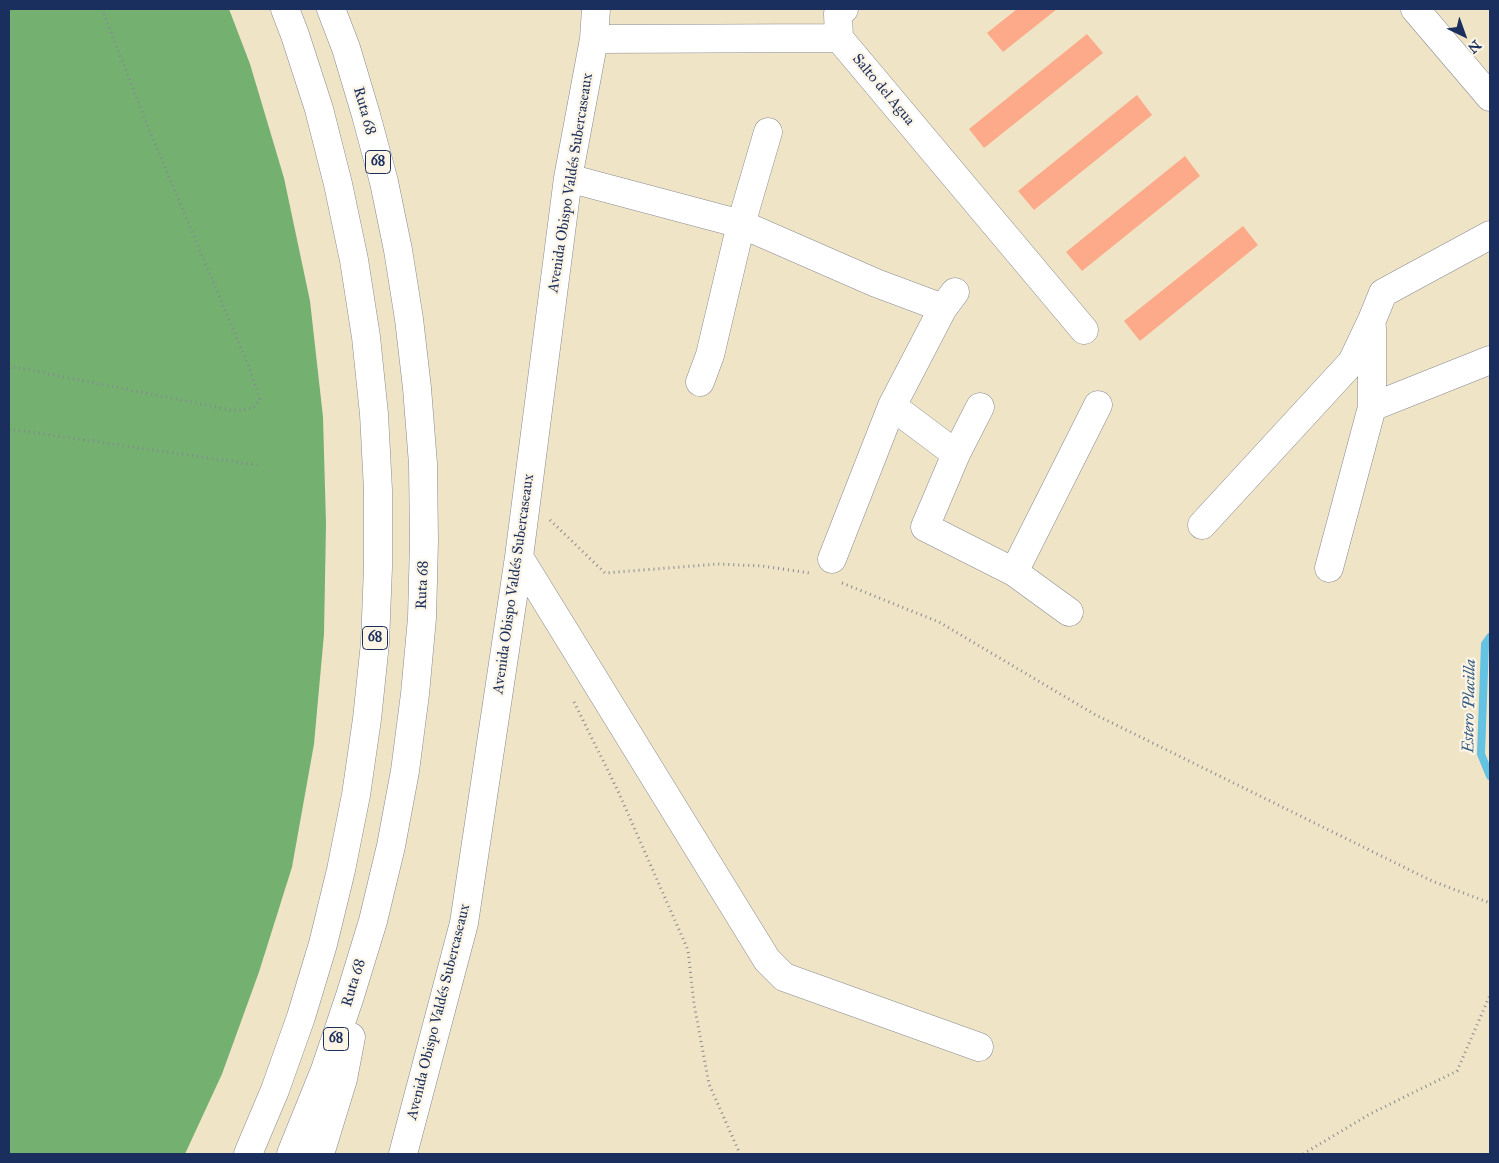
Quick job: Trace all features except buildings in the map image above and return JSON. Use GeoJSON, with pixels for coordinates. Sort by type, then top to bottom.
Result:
{"type":"FeatureCollection","features":[{"type":"Feature","properties":{"kind":"main road","name":"68"},"geometry":{"type":"LineString","coordinates":[[248,1154],[275,1090],[301,1017],[323,944],[341,870],[356,795],[368,719],[375,643],[378,567],[378,490],[374,414],[366,337],[354,260],[338,184],[319,109],[286,9]]}},
{"type":"Feature","properties":{"kind":"main road","name":"Ruta 68"},"geometry":{"type":"LineString","coordinates":[[292,1154],[325,1070],[373,921],[405,770],[415,694],[422,608],[424,541],[423,464],[409,319],[398,250],[384,182],[346,48],[332,9]]}},
{"type":"Feature","properties":{"kind":"main road","name":"Avenida Obispo Valdés Subercaseaux"},"geometry":{"type":"LineString","coordinates":[[403,1154],[464,923],[519,557],[568,178],[594,39],[596,9]]}},
{"type":"Feature","properties":{"kind":"main road"},"geometry":{"type":"LineString","coordinates":[[594,39],[838,38],[838,14],[844,9]]}},
{"type":"Feature","properties":{"kind":"main road"},"geometry":{"type":"LineString","coordinates":[[1415,9],[1490,97]]}},
{"type":"Feature","properties":{"kind":"main road","name":"Salto del Agua"},"geometry":{"type":"LineString","coordinates":[[838,38],[1084,330]]}},
{"type":"Feature","properties":{"kind":"main road"},"geometry":{"type":"LineString","coordinates":[[700,382],[710,355],[741,224],[768,132]]}},
{"type":"Feature","properties":{"kind":"main road"},"geometry":{"type":"LineString","coordinates":[[568,178],[741,224],[876,283],[949,300],[892,406],[828,572]]}},
{"type":"Feature","properties":{"kind":"main road"},"geometry":{"type":"LineString","coordinates":[[1202,525],[1352,362],[1383,293],[1490,235]]}},
{"type":"Feature","properties":{"kind":"main road"},"geometry":{"type":"LineString","coordinates":[[1329,568],[1372,407],[1372,320]]}},
{"type":"Feature","properties":{"kind":"main road"},"geometry":{"type":"LineString","coordinates":[[1372,407],[1490,360]]}},
{"type":"Feature","properties":{"kind":"main road"},"geometry":{"type":"LineString","coordinates":[[1014,572],[1098,405]]}},
{"type":"Feature","properties":{"kind":"main road"},"geometry":{"type":"LineString","coordinates":[[892,406],[956,454]]}},
{"type":"Feature","properties":{"kind":"main road"},"geometry":{"type":"LineString","coordinates":[[980,407],[956,454],[925,527],[1014,572],[1069,612]]}},
{"type":"Feature","properties":{"kind":"main road"},"geometry":{"type":"LineString","coordinates":[[519,557],[767,960],[784,977],[979,1048]]}},
{"type":"Feature","properties":{"kind":"main road"},"geometry":{"type":"LineString","coordinates":[[320,1154],[343,1079],[373,921]]}},
{"type":"Feature","properties":{"kind":"path"},"geometry":{"type":"LineString","coordinates":[[9,366],[236,411],[253,408],[260,399],[249,367],[148,127],[102,9]]}},
{"type":"Feature","properties":{"kind":"path"},"geometry":{"type":"LineString","coordinates":[[9,429],[257,465]]}},
{"type":"Feature","properties":{"kind":"path"},"geometry":{"type":"LineString","coordinates":[[526,497],[605,573],[718,564],[828,572],[939,622],[1094,714],[1432,881],[1490,903]]}},
{"type":"Feature","properties":{"kind":"path"},"geometry":{"type":"LineString","coordinates":[[571,695],[618,792],[688,950],[694,1004],[709,1084],[740,1154]]}},
{"type":"Feature","properties":{"kind":"path"},"geometry":{"type":"LineString","coordinates":[[1303,1154],[1370,1114],[1457,1072],[1490,996]]}},
{"type":"Feature","properties":{"kind":"green space"},"geometry":{"type":"Polygon","coordinates":[[[9,9],[229,9],[250,64],[284,178],[310,301],[323,417],[326,524],[324,634],[314,744],[292,867],[259,972],[222,1074],[185,1154],[9,1154],[9,9]]]}},
{"type":"Feature","properties":{"kind":"waterway","name":"Estero Placilla"},"geometry":{"type":"LineString","coordinates":[[1490,637],[1485,644],[1481,754],[1490,776]]}}]}
